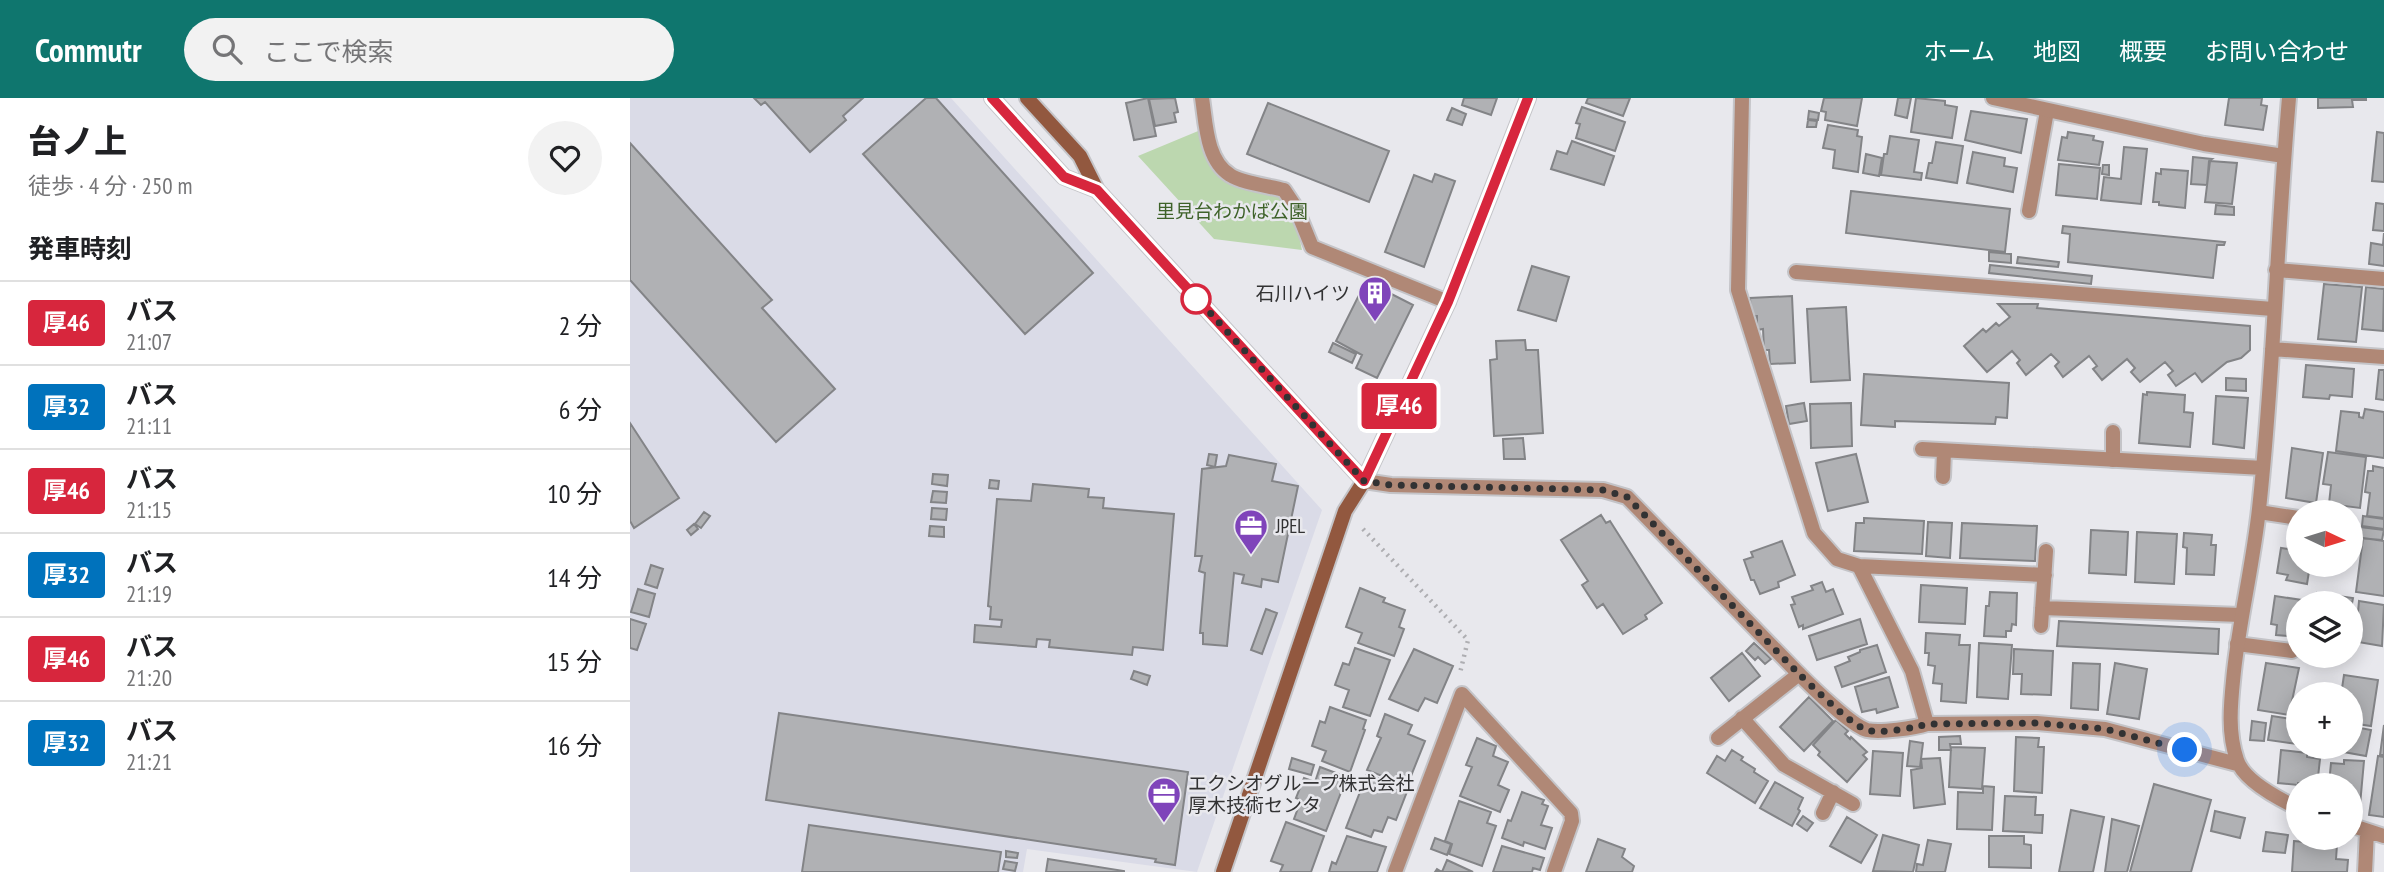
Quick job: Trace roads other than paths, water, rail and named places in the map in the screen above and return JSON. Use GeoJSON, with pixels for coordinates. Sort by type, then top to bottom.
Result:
{"type":"FeatureCollection","features":[{"type":"Feature","properties":{"kind":"street"},"geometry":{"type":"LineString","coordinates":[[992,98],[1064,177],[1097,190]]}},
{"type":"Feature","properties":{"kind":"street"},"geometry":{"type":"LineString","coordinates":[[1027,98],[1080,156],[1097,190],[1364,481],[1391,485],[1603,490],[1627,497],[1799,674],[1829,703],[1867,730],[1912,729],[1927,724],[2037,723],[2105,729],[2237,764]]}},
{"type":"Feature","properties":{"kind":"street"},"geometry":{"type":"LineString","coordinates":[[1202,98],[1208,138],[1219,165],[1231,177],[1284,190],[1296,208],[1312,247],[1448,302]]}},
{"type":"Feature","properties":{"kind":"street"},"geometry":{"type":"LineString","coordinates":[[1223,872],[1345,511],[1364,481],[1448,302],[1528,98]]}},
{"type":"Feature","properties":{"kind":"street"},"geometry":{"type":"LineString","coordinates":[[1742,98],[1738,290],[1814,533],[1837,559],[1858,566],[2045,575]]}},
{"type":"Feature","properties":{"kind":"street"},"geometry":{"type":"LineString","coordinates":[[1993,98],[2204,145],[2284,156]]}},
{"type":"Feature","properties":{"kind":"street"},"geometry":{"type":"LineString","coordinates":[[2286,802],[2254,782],[2237,764],[2231,735],[2230,711],[2241,615],[2259,512],[2289,98]]}},
{"type":"Feature","properties":{"kind":"street"},"geometry":{"type":"LineString","coordinates":[[2029,211],[2048,111]]}},
{"type":"Feature","properties":{"kind":"street"},"geometry":{"type":"LineString","coordinates":[[2276,270],[2384,279]]}},
{"type":"Feature","properties":{"kind":"street"},"geometry":{"type":"LineString","coordinates":[[1796,272],[2273,309]]}},
{"type":"Feature","properties":{"kind":"street"},"geometry":{"type":"LineString","coordinates":[[2272,349],[2384,358]]}},
{"type":"Feature","properties":{"kind":"street"},"geometry":{"type":"LineString","coordinates":[[2113,432],[2113,460]]}},
{"type":"Feature","properties":{"kind":"street"},"geometry":{"type":"LineString","coordinates":[[1922,449],[2263,468]]}},
{"type":"Feature","properties":{"kind":"street"},"geometry":{"type":"LineString","coordinates":[[1943,477],[1944,451]]}},
{"type":"Feature","properties":{"kind":"street"},"geometry":{"type":"LineString","coordinates":[[2259,512],[2286,516]]}},
{"type":"Feature","properties":{"kind":"street"},"geometry":{"type":"LineString","coordinates":[[2041,626],[2046,551]]}},
{"type":"Feature","properties":{"kind":"street"},"geometry":{"type":"LineString","coordinates":[[1858,566],[1912,671],[1927,724]]}},
{"type":"Feature","properties":{"kind":"street"},"geometry":{"type":"LineString","coordinates":[[2042,608],[2241,615]]}},
{"type":"Feature","properties":{"kind":"street"},"geometry":{"type":"LineString","coordinates":[[2237,644],[2286,650]]}},
{"type":"Feature","properties":{"kind":"street"},"geometry":{"type":"LineString","coordinates":[[1718,738],[1799,674]]}},
{"type":"Feature","properties":{"kind":"street"},"geometry":{"type":"LineString","coordinates":[[1395,872],[1462,694],[1571,813],[1572,821],[1555,872]]}},
{"type":"Feature","properties":{"kind":"street"},"geometry":{"type":"LineString","coordinates":[[1742,718],[1784,765],[1853,804]]}},
{"type":"Feature","properties":{"kind":"street"},"geometry":{"type":"LineString","coordinates":[[1823,813],[1833,792]]}},
{"type":"Feature","properties":{"kind":"street"},"geometry":{"type":"LineString","coordinates":[[2363,830],[2384,836]]}},
{"type":"Feature","properties":{"kind":"street"},"geometry":{"type":"LineString","coordinates":[[2365,872],[2367,831]]}},
{"type":"Feature","properties":{"kind":"place","name":"石川ハイツ"},"geometry":{"type":"Point","coordinates":[1375,323]}},
{"type":"Feature","properties":{"kind":"place","name":"JPEL"},"geometry":{"type":"Point","coordinates":[1251,556]}},
{"type":"Feature","properties":{"kind":"place","name":"エクシオグループ株式会社 厚木技術センタ"},"geometry":{"type":"Point","coordinates":[1164,824]}},
{"type":"Feature","properties":{"kind":"park label","name":"里見台わかば公園"},"geometry":{"type":"Point","coordinates":[1232,211]}}]}
